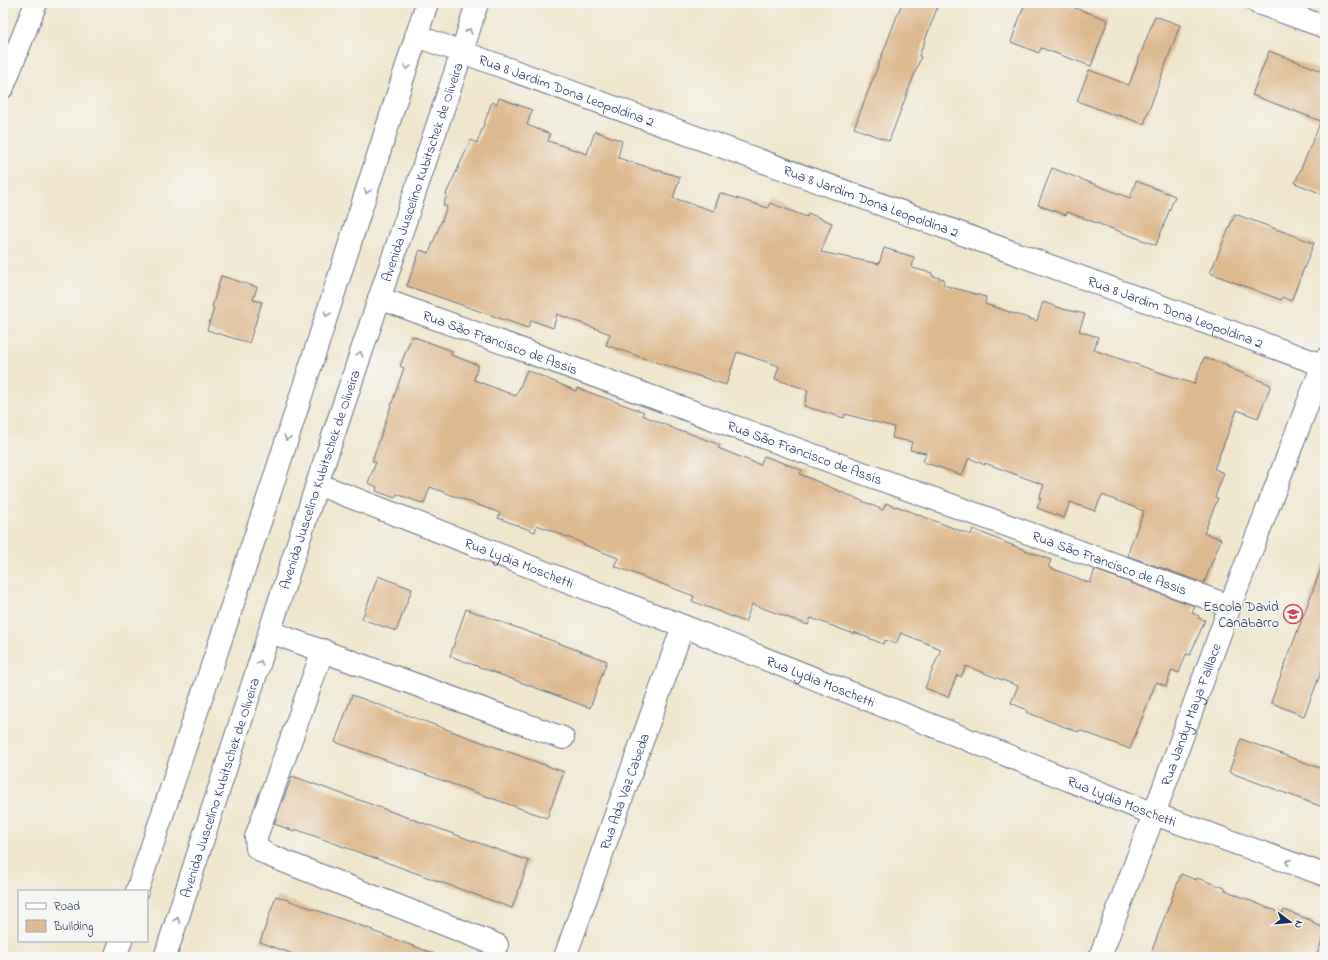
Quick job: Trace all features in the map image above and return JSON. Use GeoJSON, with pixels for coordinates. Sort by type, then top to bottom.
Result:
{"type":"FeatureCollection","features":[{"type":"Feature","properties":{"kind":"street"},"geometry":{"type":"LineString","coordinates":[[3,88],[36,3]]}},
{"type":"Feature","properties":{"kind":"street"},"geometry":{"type":"LineString","coordinates":[[137,890],[273,482],[427,3]]}},
{"type":"Feature","properties":{"kind":"street","name":"Avenida Juscelino Kubitschek de Oliveira"},"geometry":{"type":"LineString","coordinates":[[165,957],[317,484],[478,3]]}},
{"type":"Feature","properties":{"kind":"street"},"geometry":{"type":"LineString","coordinates":[[1258,3],[1325,27]]}},
{"type":"Feature","properties":{"kind":"street","name":"Rua 8 Jardim Dona Leopoldina 2"},"geometry":{"type":"LineString","coordinates":[[416,36],[1324,364]]}},
{"type":"Feature","properties":{"kind":"street","name":"Rua São Francisco de Assis"},"geometry":{"type":"LineString","coordinates":[[379,298],[1230,606]]}},
{"type":"Feature","properties":{"kind":"street","name":"Rua Jandyr Maya Faillace"},"geometry":{"type":"LineString","coordinates":[[1100,957],[1230,606],[1324,364]]}},
{"type":"Feature","properties":{"kind":"street","name":"Rua Lydia Moschetti"},"geometry":{"type":"LineString","coordinates":[[317,484],[683,626],[1154,814],[1325,875]]}},
{"type":"Feature","properties":{"kind":"street","name":"Rua Ada Vaz Cabeda"},"geometry":{"type":"LineString","coordinates":[[565,957],[683,626]]}},
{"type":"Feature","properties":{"kind":"street"},"geometry":{"type":"LineString","coordinates":[[270,632],[563,738]]}},
{"type":"Feature","properties":{"kind":"street"},"geometry":{"type":"LineString","coordinates":[[323,650],[256,837],[257,848],[268,855],[497,945]]}},
{"type":"Feature","properties":{"kind":"street"},"geometry":{"type":"LineString","coordinates":[[116,957],[121,942]]}},
{"type":"Feature","properties":{"kind":"building"},"geometry":{"type":"Polygon","coordinates":[[[902,3],[939,3],[919,56],[921,57],[889,141],[854,128],[902,3]]]}},
{"type":"Feature","properties":{"kind":"building"},"geometry":{"type":"Polygon","coordinates":[[[1025,3],[1062,3],[1108,20],[1091,66],[1041,48],[1039,53],[1011,42],[1025,3]]]}},
{"type":"Feature","properties":{"kind":"building"},"geometry":{"type":"Polygon","coordinates":[[[1155,16],[1180,25],[1144,124],[1077,101],[1089,70],[1129,85],[1155,16]]]}},
{"type":"Feature","properties":{"kind":"building"},"geometry":{"type":"Polygon","coordinates":[[[1269,51],[1325,72],[1325,195],[1295,183],[1321,121],[1252,95],[1269,51]]]}},
{"type":"Feature","properties":{"kind":"building"},"geometry":{"type":"Polygon","coordinates":[[[499,98],[532,110],[527,125],[550,134],[548,141],[587,154],[595,131],[622,141],[618,158],[680,177],[673,198],[714,211],[720,193],[768,208],[770,203],[807,217],[808,213],[832,223],[821,252],[879,264],[884,248],[914,257],[912,268],[932,273],[932,276],[944,279],[943,285],[986,297],[985,304],[1037,321],[1043,302],[1063,309],[1085,314],[1079,331],[1098,337],[1094,350],[1194,384],[1204,358],[1228,365],[1227,367],[1271,385],[1258,418],[1237,410],[1214,469],[1224,473],[1215,497],[1218,498],[1204,533],[1221,539],[1204,583],[1128,556],[1144,511],[1102,495],[1095,511],[1070,502],[1064,518],[1037,508],[1041,499],[1039,498],[1044,485],[969,458],[962,475],[923,462],[926,453],[910,450],[912,442],[892,438],[894,427],[845,414],[844,418],[804,406],[808,390],[775,379],[779,366],[737,352],[726,385],[606,345],[610,334],[557,314],[553,328],[531,320],[528,328],[407,286],[420,250],[429,253],[447,207],[443,205],[447,195],[446,194],[471,140],[477,143],[492,102],[497,104],[499,98]]]}},
{"type":"Feature","properties":{"kind":"building"},"geometry":{"type":"Polygon","coordinates":[[[1052,168],[1130,198],[1136,181],[1175,196],[1156,245],[1067,212],[1066,215],[1038,205],[1052,168]]]}},
{"type":"Feature","properties":{"kind":"building"},"geometry":{"type":"Polygon","coordinates":[[[1235,214],[1314,243],[1291,301],[1282,297],[1281,300],[1210,273],[1235,214]]]}},
{"type":"Feature","properties":{"kind":"building"},"geometry":{"type":"Polygon","coordinates":[[[221,276],[257,287],[253,300],[262,302],[249,343],[207,330],[214,308],[212,307],[221,276]]]}},
{"type":"Feature","properties":{"kind":"building"},"geometry":{"type":"Polygon","coordinates":[[[412,336],[452,351],[451,355],[478,365],[474,380],[516,396],[527,370],[576,391],[577,388],[644,412],[642,415],[682,432],[683,431],[720,445],[718,448],[760,465],[764,456],[802,470],[800,474],[883,510],[886,503],[971,535],[973,529],[1051,560],[1048,567],[1090,583],[1095,570],[1195,606],[1192,613],[1199,616],[1198,618],[1205,620],[1190,655],[1186,654],[1179,673],[1172,670],[1166,686],[1156,682],[1130,749],[1079,730],[1078,732],[1026,712],[1027,710],[1011,703],[1018,686],[966,666],[961,677],[957,675],[948,697],[925,688],[941,649],[901,633],[896,644],[885,640],[883,644],[854,632],[854,634],[811,618],[808,625],[752,604],[745,622],[692,601],[694,596],[614,566],[618,558],[537,525],[535,532],[498,518],[500,513],[430,487],[424,504],[397,494],[395,498],[376,491],[377,487],[368,483],[376,462],[372,461],[404,368],[400,366],[412,336]]]}},
{"type":"Feature","properties":{"kind":"building"},"geometry":{"type":"Polygon","coordinates":[[[1323,563],[1325,564],[1325,662],[1304,716],[1271,702],[1323,563]]]}},
{"type":"Feature","properties":{"kind":"building"},"geometry":{"type":"Polygon","coordinates":[[[378,576],[412,589],[396,631],[362,619],[378,576]]]}},
{"type":"Feature","properties":{"kind":"building"},"geometry":{"type":"Polygon","coordinates":[[[466,609],[607,661],[590,708],[450,656],[466,609]]]}},
{"type":"Feature","properties":{"kind":"building"},"geometry":{"type":"Polygon","coordinates":[[[352,695],[564,772],[547,818],[335,742],[352,695]]]}},
{"type":"Feature","properties":{"kind":"building"},"geometry":{"type":"Polygon","coordinates":[[[1241,739],[1325,770],[1325,808],[1229,772],[1241,739]]]}},
{"type":"Feature","properties":{"kind":"building"},"geometry":{"type":"Polygon","coordinates":[[[292,776],[529,861],[512,908],[295,829],[294,831],[274,824],[292,776]]]}},
{"type":"Feature","properties":{"kind":"building"},"geometry":{"type":"Polygon","coordinates":[[[1181,874],[1225,888],[1225,890],[1268,908],[1283,913],[1284,910],[1313,921],[1312,923],[1325,928],[1325,933],[1316,957],[1170,957],[1152,950],[1181,874]]]}},
{"type":"Feature","properties":{"kind":"building"},"geometry":{"type":"Polygon","coordinates":[[[276,896],[373,930],[372,931],[435,954],[434,957],[301,957],[260,942],[276,896]]]}},
{"type":"Feature","properties":{"kind":"place","name":"Escola David Canabarro"},"geometry":{"type":"Point","coordinates":[1293,614]}}]}
